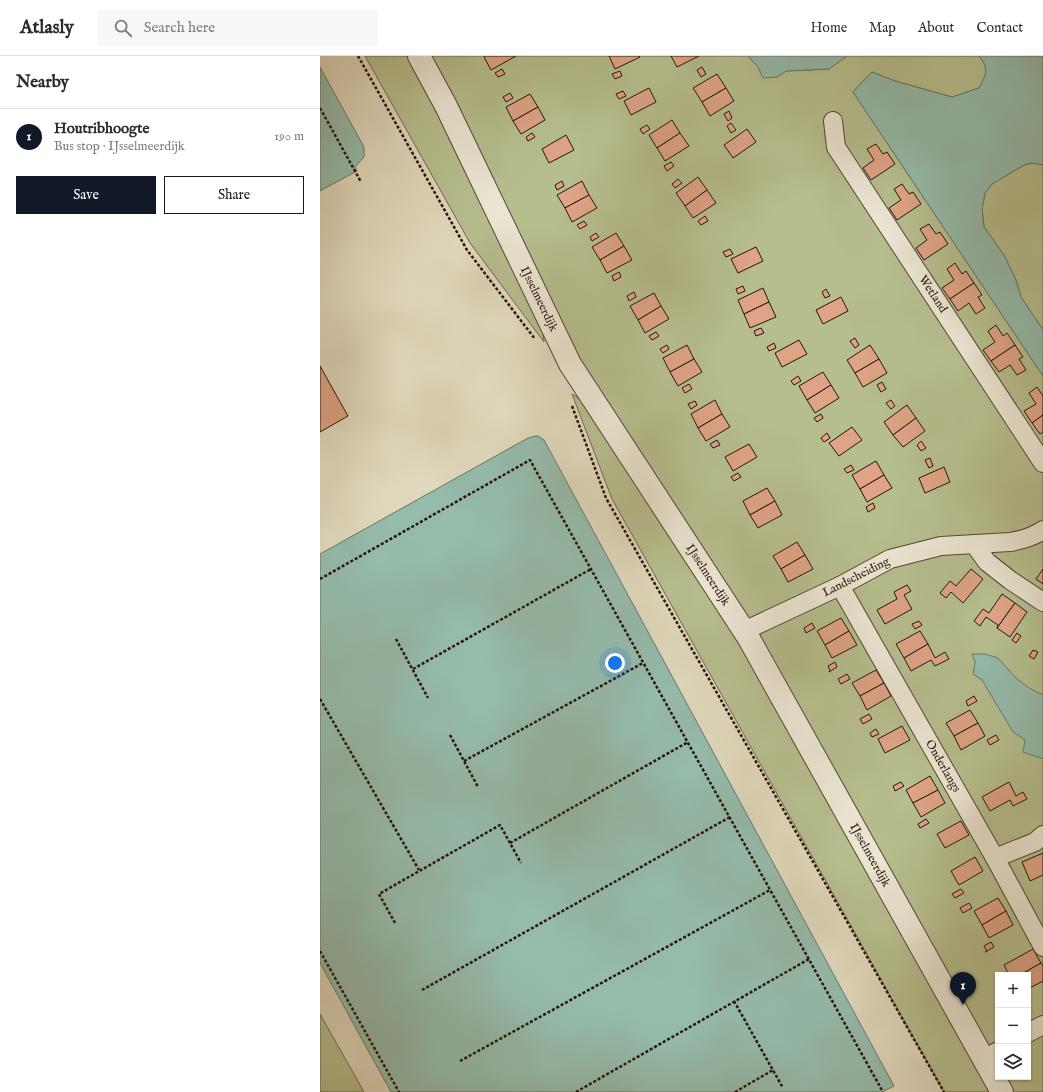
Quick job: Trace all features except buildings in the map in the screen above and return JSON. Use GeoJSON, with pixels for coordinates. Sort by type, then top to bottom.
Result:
{"type":"FeatureCollection","features":[{"type":"Feature","properties":{"kind":"street","name":"IJsselmeerdijk"},"geometry":{"type":"LineString","coordinates":[[419,56],[446,106],[570,364],[744,631],[991,1055],[1002,1092]]}},
{"type":"Feature","properties":{"kind":"street","name":"Wetland"},"geometry":{"type":"LineString","coordinates":[[833,121],[836,147],[1043,463]]}},
{"type":"Feature","properties":{"kind":"street","name":"Landscheiding"},"geometry":{"type":"LineString","coordinates":[[744,631],[840,586],[890,558],[941,546],[1020,541],[1034,536],[1043,530]]}},
{"type":"Feature","properties":{"kind":"street"},"geometry":{"type":"LineString","coordinates":[[974,544],[987,562],[1010,580],[1043,602]]}},
{"type":"Feature","properties":{"kind":"street","name":"Onderlangs"},"geometry":{"type":"LineString","coordinates":[[840,586],[995,858],[1043,947]]}},
{"type":"Feature","properties":{"kind":"street"},"geometry":{"type":"LineString","coordinates":[[995,858],[1035,842],[1043,835]]}},
{"type":"Feature","properties":{"kind":"street"},"geometry":{"type":"LineString","coordinates":[[1031,1032],[1043,1025]]}},
{"type":"Feature","properties":{"kind":"path"},"geometry":{"type":"LineString","coordinates":[[358,56],[467,250],[537,342]]}},
{"type":"Feature","properties":{"kind":"path"},"geometry":{"type":"LineString","coordinates":[[320,108],[361,182]]}},
{"type":"Feature","properties":{"kind":"path"},"geometry":{"type":"LineString","coordinates":[[571,401],[606,498],[944,1092]]}},
{"type":"Feature","properties":{"kind":"path"},"geometry":{"type":"LineString","coordinates":[[320,579],[530,460],[883,1092]]}},
{"type":"Feature","properties":{"kind":"path"},"geometry":{"type":"LineString","coordinates":[[413,669],[591,570]]}},
{"type":"Feature","properties":{"kind":"path"},"geometry":{"type":"LineString","coordinates":[[396,638],[428,698]]}},
{"type":"Feature","properties":{"kind":"path"},"geometry":{"type":"LineString","coordinates":[[464,761],[643,663]]}},
{"type":"Feature","properties":{"kind":"path"},"geometry":{"type":"LineString","coordinates":[[320,699],[419,870]]}},
{"type":"Feature","properties":{"kind":"path"},"geometry":{"type":"LineString","coordinates":[[450,735],[478,786]]}},
{"type":"Feature","properties":{"kind":"path"},"geometry":{"type":"LineString","coordinates":[[510,843],[688,742]]}},
{"type":"Feature","properties":{"kind":"path"},"geometry":{"type":"LineString","coordinates":[[422,990],[730,817]]}},
{"type":"Feature","properties":{"kind":"path"},"geometry":{"type":"LineString","coordinates":[[395,923],[379,894],[500,825],[521,863]]}},
{"type":"Feature","properties":{"kind":"path"},"geometry":{"type":"LineString","coordinates":[[460,1061],[770,890]]}},
{"type":"Feature","properties":{"kind":"path"},"geometry":{"type":"LineString","coordinates":[[320,951],[399,1092]]}},
{"type":"Feature","properties":{"kind":"path"},"geometry":{"type":"LineString","coordinates":[[576,1092],[809,959]]}},
{"type":"Feature","properties":{"kind":"path"},"geometry":{"type":"LineString","coordinates":[[734,1001],[783,1088]]}},
{"type":"Feature","properties":{"kind":"path"},"geometry":{"type":"LineString","coordinates":[[735,1092],[773,1070]]}},
{"type":"Feature","properties":{"kind":"shaded area"},"geometry":{"type":"Polygon","coordinates":[[[365,56],[410,56],[543,331],[544,342],[470,243],[365,56]]]}},
{"type":"Feature","properties":{"kind":"shaded area"},"geometry":{"type":"Polygon","coordinates":[[[428,56],[748,56],[758,67],[777,77],[786,71],[829,69],[847,56],[979,56],[985,65],[985,76],[979,88],[952,97],[895,81],[872,72],[853,92],[1043,376],[1043,1092],[1012,1092],[1006,1080],[1031,1080],[1031,972],[995,972],[995,1062],[552,311],[428,56]]]}},
{"type":"Feature","properties":{"kind":"shaded area"},"geometry":{"type":"Polygon","coordinates":[[[748,56],[847,56],[829,69],[786,71],[777,77],[763,78],[758,67],[748,56]]]}},
{"type":"Feature","properties":{"kind":"shaded area"},"geometry":{"type":"Polygon","coordinates":[[[979,56],[1043,56],[1043,165],[1033,163],[1024,165],[992,184],[985,193],[982,209],[984,227],[1004,255],[1016,280],[1021,297],[1043,330],[1043,376],[853,92],[872,72],[895,81],[952,97],[979,88],[984,79],[986,68],[979,56]]]}},
{"type":"Feature","properties":{"kind":"shaded area"},"geometry":{"type":"Polygon","coordinates":[[[320,67],[364,147],[364,157],[355,167],[357,171],[320,191],[320,67]]]}},
{"type":"Feature","properties":{"kind":"shaded area"},"geometry":{"type":"Polygon","coordinates":[[[1033,163],[1043,165],[1043,330],[1021,297],[1016,280],[1004,255],[984,227],[982,209],[985,193],[992,184],[1024,165],[1033,163]]]}},
{"type":"Feature","properties":{"kind":"shaded area"},"geometry":{"type":"Polygon","coordinates":[[[572,394],[581,400],[741,639],[994,1092],[944,1092],[612,499],[572,394]]]}},
{"type":"Feature","properties":{"kind":"shaded area"},"geometry":{"type":"Polygon","coordinates":[[[538,436],[544,440],[894,1086],[882,1092],[391,1092],[320,963],[320,554],[528,438],[538,436]]]}},
{"type":"Feature","properties":{"kind":"shaded area"},"geometry":{"type":"Polygon","coordinates":[[[972,654],[985,654],[998,658],[1016,678],[1029,688],[1043,695],[1043,759],[1023,752],[1025,740],[1013,732],[982,680],[973,674],[975,662],[972,654]]]}},
{"type":"Feature","properties":{"kind":"shaded area"},"geometry":{"type":"Polygon","coordinates":[[[320,1014],[364,1092],[321,1092],[320,1014]]]}},
{"type":"Feature","properties":{"kind":"place","name":"Houtribhoogte"},"geometry":{"type":"Point","coordinates":[963,1005]}}]}
